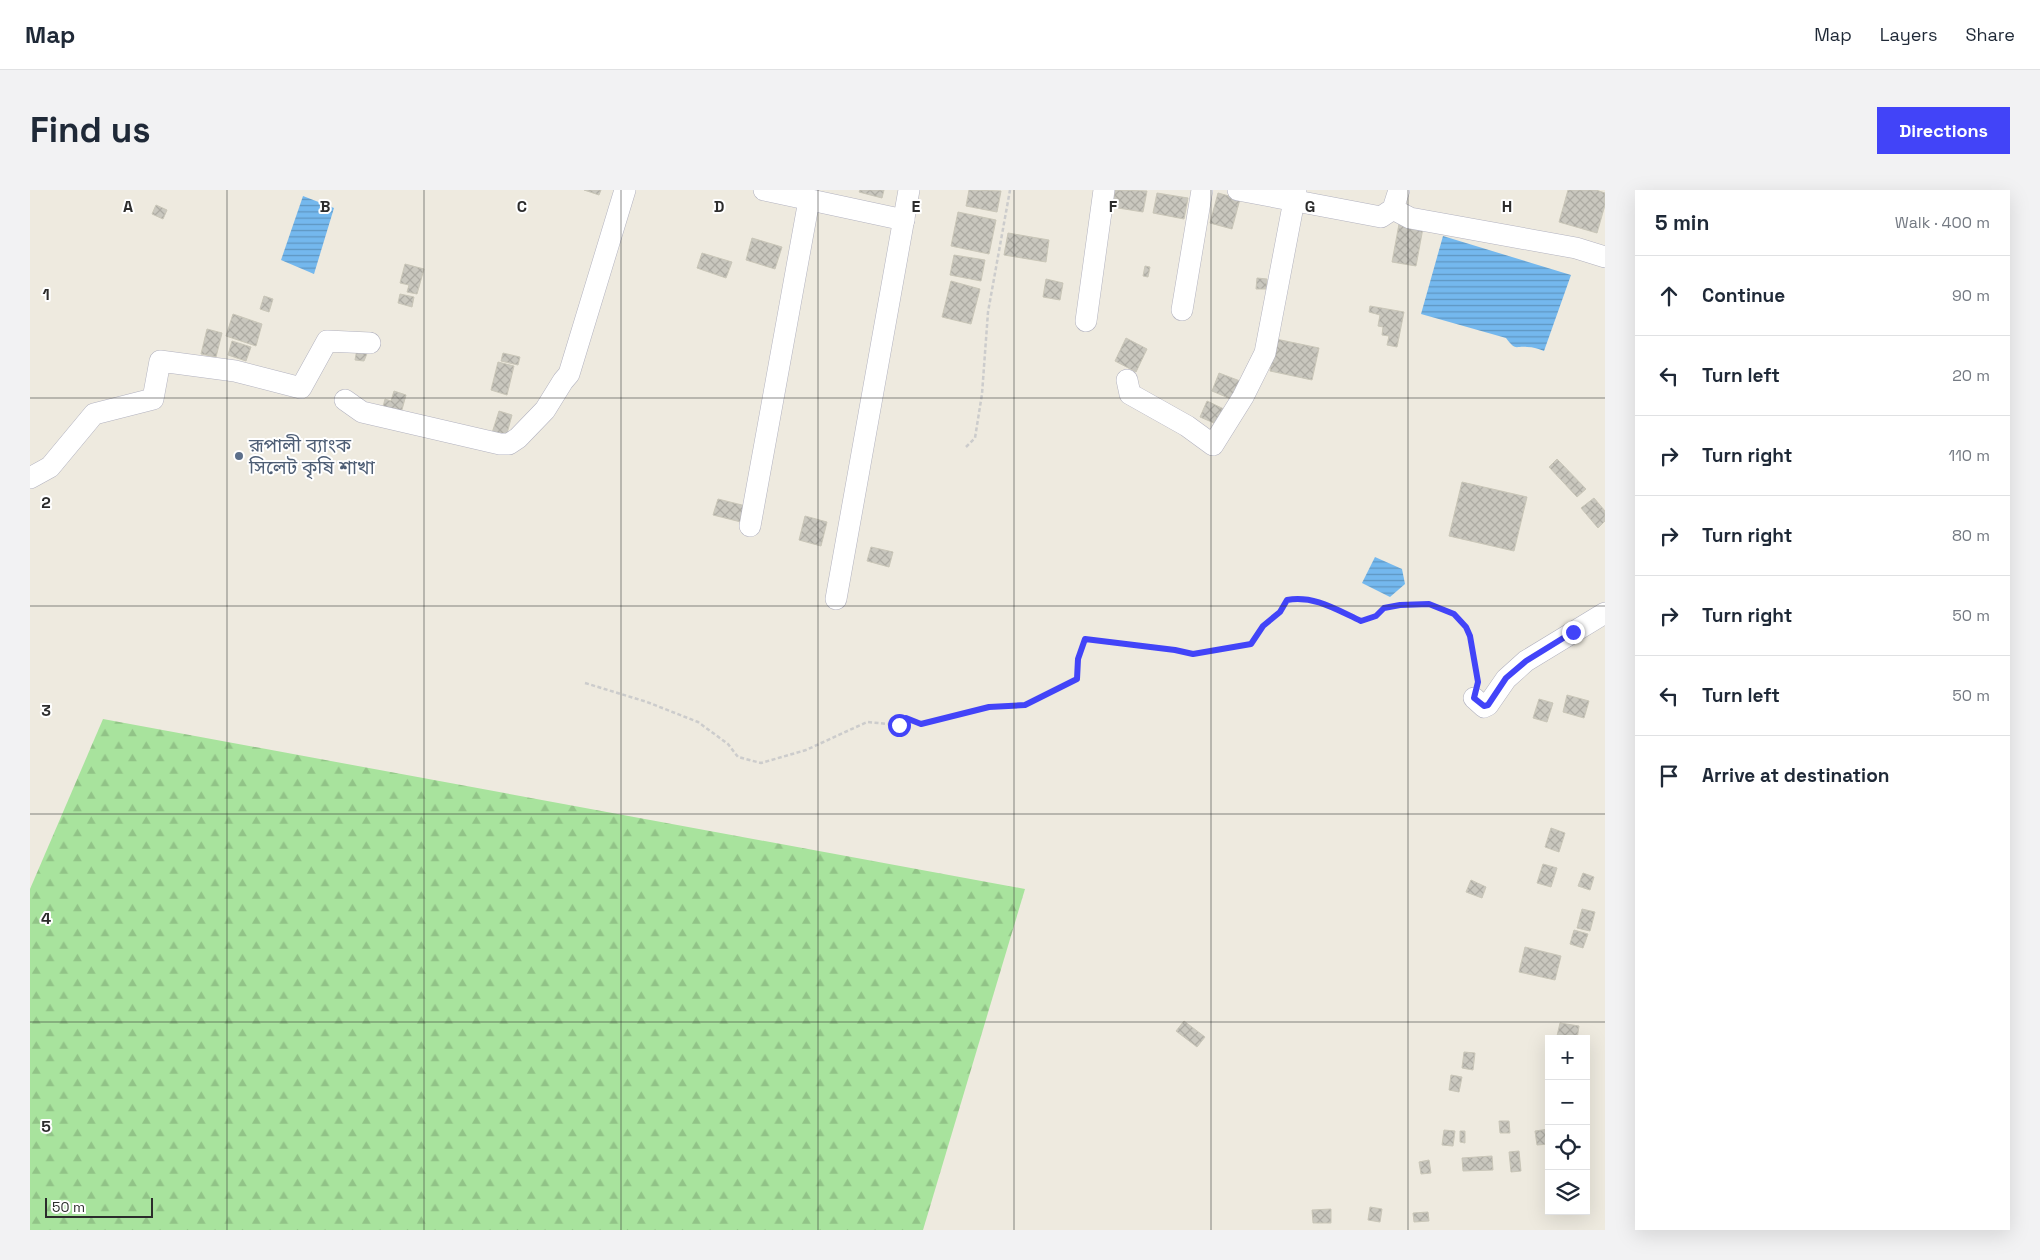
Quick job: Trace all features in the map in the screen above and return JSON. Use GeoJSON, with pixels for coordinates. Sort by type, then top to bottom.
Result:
{"type":"FeatureCollection","features":[{"type":"Feature","properties":{"kind":"street"},"geometry":{"type":"LineString","coordinates":[[344,400],[362,412],[500,444],[509,444],[518,438],[545,410],[569,374],[625,190]]}},
{"type":"Feature","properties":{"kind":"street"},"geometry":{"type":"LineString","coordinates":[[764,190],[904,220]]}},
{"type":"Feature","properties":{"kind":"street"},"geometry":{"type":"LineString","coordinates":[[836,599],[909,190]]}},
{"type":"Feature","properties":{"kind":"street"},"geometry":{"type":"LineString","coordinates":[[1086,321],[1104,190]]}},
{"type":"Feature","properties":{"kind":"street"},"geometry":{"type":"LineString","coordinates":[[1182,310],[1202,190]]}},
{"type":"Feature","properties":{"kind":"street"},"geometry":{"type":"LineString","coordinates":[[1238,190],[1295,195],[1381,217],[1396,200],[1410,218],[1576,248],[1605,257]]}},
{"type":"Feature","properties":{"kind":"street"},"geometry":{"type":"LineString","coordinates":[[1128,380],[1130,394],[1187,426],[1213,445],[1243,397],[1265,353],[1295,195]]}},
{"type":"Feature","properties":{"kind":"street"},"geometry":{"type":"LineString","coordinates":[[750,526],[809,200]]}},
{"type":"Feature","properties":{"kind":"street"},"geometry":{"type":"LineString","coordinates":[[30,478],[50,467],[94,414],[153,399],[160,361],[234,371],[301,388],[327,341],[370,343]]}},
{"type":"Feature","properties":{"kind":"street"},"geometry":{"type":"LineString","coordinates":[[1474,698],[1484,706],[1488,705],[1506,678],[1526,661],[1605,612]]}},
{"type":"Feature","properties":{"kind":"path"},"geometry":{"type":"LineString","coordinates":[[966,447],[975,438],[982,394],[988,312],[1010,190]]}},
{"type":"Feature","properties":{"kind":"path"},"geometry":{"type":"LineString","coordinates":[[585,683],[648,702],[698,722],[728,744],[738,757],[761,763],[806,750],[867,722],[899,725],[906,718],[921,724],[989,707],[1025,705],[1077,679],[1078,659],[1085,639],[1193,654],[1251,644],[1263,626],[1280,612],[1287,600],[1302,598],[1325,604],[1361,621],[1376,616],[1384,608],[1400,605],[1429,604],[1454,614],[1466,627],[1470,636],[1478,682],[1474,698]]}},
{"type":"Feature","properties":{"kind":"green space"},"geometry":{"type":"Polygon","coordinates":[[[103,719],[1025,889],[923,1230],[30,1230],[30,889],[103,719]]]}},
{"type":"Feature","properties":{"kind":"water"},"geometry":{"type":"Polygon","coordinates":[[[303,196],[334,208],[314,274],[281,260],[303,196]]]}},
{"type":"Feature","properties":{"kind":"water"},"geometry":{"type":"Polygon","coordinates":[[[1443,236],[1571,275],[1544,351],[1531,347],[1515,347],[1506,338],[1421,314],[1443,236]]]}},
{"type":"Feature","properties":{"kind":"water"},"geometry":{"type":"Polygon","coordinates":[[[1375,557],[1402,569],[1405,584],[1390,597],[1362,583],[1375,557]]]}},
{"type":"Feature","properties":{"kind":"building"},"geometry":{"type":"Polygon","coordinates":[[[584,190],[601,190],[599,195],[584,190]]]}},
{"type":"Feature","properties":{"kind":"building"},"geometry":{"type":"Polygon","coordinates":[[[860,190],[884,190],[882,198],[859,192],[860,190]]]}},
{"type":"Feature","properties":{"kind":"building"},"geometry":{"type":"Polygon","coordinates":[[[969,190],[1001,191],[997,212],[966,206],[969,190]]]}},
{"type":"Feature","properties":{"kind":"building"},"geometry":{"type":"Polygon","coordinates":[[[1115,190],[1147,191],[1143,212],[1112,207],[1115,190]]]}},
{"type":"Feature","properties":{"kind":"building"},"geometry":{"type":"Polygon","coordinates":[[[1568,190],[1596,190],[1605,193],[1605,205],[1597,233],[1559,222],[1568,190]]]}},
{"type":"Feature","properties":{"kind":"building"},"geometry":{"type":"Polygon","coordinates":[[[1157,193],[1188,198],[1184,219],[1153,213],[1157,193]]]}},
{"type":"Feature","properties":{"kind":"building"},"geometry":{"type":"Polygon","coordinates":[[[1218,193],[1240,199],[1232,229],[1210,223],[1218,193]]]}},
{"type":"Feature","properties":{"kind":"building"},"geometry":{"type":"Polygon","coordinates":[[[156,205],[167,210],[163,219],[152,214],[156,205]]]}},
{"type":"Feature","properties":{"kind":"building"},"geometry":{"type":"Polygon","coordinates":[[[958,212],[996,220],[989,254],[951,246],[958,212]]]}},
{"type":"Feature","properties":{"kind":"building"},"geometry":{"type":"Polygon","coordinates":[[[1399,224],[1423,228],[1416,266],[1392,262],[1399,224]]]}},
{"type":"Feature","properties":{"kind":"building"},"geometry":{"type":"Polygon","coordinates":[[[1008,233],[1049,240],[1046,262],[1004,255],[1008,233]]]}},
{"type":"Feature","properties":{"kind":"building"},"geometry":{"type":"Polygon","coordinates":[[[752,238],[782,247],[775,269],[746,260],[752,238]]]}},
{"type":"Feature","properties":{"kind":"building"},"geometry":{"type":"Polygon","coordinates":[[[702,253],[732,262],[726,278],[697,268],[702,253]]]}},
{"type":"Feature","properties":{"kind":"building"},"geometry":{"type":"Polygon","coordinates":[[[954,255],[985,260],[981,281],[950,275],[954,255]]]}},
{"type":"Feature","properties":{"kind":"building"},"geometry":{"type":"Polygon","coordinates":[[[405,264],[424,269],[417,294],[407,292],[409,285],[400,283],[405,264]]]}},
{"type":"Feature","properties":{"kind":"building"},"geometry":{"type":"Polygon","coordinates":[[[1145,266],[1150,267],[1148,277],[1143,276],[1145,266]]]}},
{"type":"Feature","properties":{"kind":"building"},"geometry":{"type":"Polygon","coordinates":[[[1257,278],[1267,279],[1266,289],[1256,289],[1257,278]]]}},
{"type":"Feature","properties":{"kind":"building"},"geometry":{"type":"Polygon","coordinates":[[[1046,279],[1063,283],[1060,300],[1043,297],[1046,279]]]}},
{"type":"Feature","properties":{"kind":"building"},"geometry":{"type":"Polygon","coordinates":[[[951,281],[980,289],[971,324],[942,317],[951,281]]]}},
{"type":"Feature","properties":{"kind":"building"},"geometry":{"type":"Polygon","coordinates":[[[400,294],[414,297],[412,307],[398,303],[400,294]]]}},
{"type":"Feature","properties":{"kind":"building"},"geometry":{"type":"Polygon","coordinates":[[[264,296],[273,299],[269,312],[260,309],[264,296]]]}},
{"type":"Feature","properties":{"kind":"building"},"geometry":{"type":"Polygon","coordinates":[[[1370,306],[1404,312],[1397,347],[1387,345],[1389,336],[1382,335],[1383,327],[1378,326],[1380,315],[1369,312],[1370,306]]]}},
{"type":"Feature","properties":{"kind":"building"},"geometry":{"type":"Polygon","coordinates":[[[233,314],[262,324],[256,346],[226,336],[233,314]]]}},
{"type":"Feature","properties":{"kind":"building"},"geometry":{"type":"Polygon","coordinates":[[[207,329],[222,333],[216,357],[201,354],[207,329]]]}},
{"type":"Feature","properties":{"kind":"building"},"geometry":{"type":"Polygon","coordinates":[[[1126,338],[1147,349],[1136,372],[1115,361],[1126,338]]]}},
{"type":"Feature","properties":{"kind":"building"},"geometry":{"type":"Polygon","coordinates":[[[1276,339],[1319,348],[1312,380],[1270,371],[1276,339]]]}},
{"type":"Feature","properties":{"kind":"building"},"geometry":{"type":"Polygon","coordinates":[[[232,341],[251,347],[246,361],[228,355],[232,341]]]}},
{"type":"Feature","properties":{"kind":"building"},"geometry":{"type":"Polygon","coordinates":[[[357,349],[368,351],[364,361],[355,360],[357,349]]]}},
{"type":"Feature","properties":{"kind":"building"},"geometry":{"type":"Polygon","coordinates":[[[503,353],[520,357],[518,365],[501,361],[503,353]]]}},
{"type":"Feature","properties":{"kind":"building"},"geometry":{"type":"Polygon","coordinates":[[[498,362],[514,366],[507,395],[491,390],[498,362]]]}},
{"type":"Feature","properties":{"kind":"building"},"geometry":{"type":"Polygon","coordinates":[[[1219,373],[1240,381],[1233,400],[1212,391],[1219,373]]]}},
{"type":"Feature","properties":{"kind":"building"},"geometry":{"type":"Polygon","coordinates":[[[394,391],[406,395],[400,417],[382,411],[385,399],[391,401],[394,391]]]}},
{"type":"Feature","properties":{"kind":"building"},"geometry":{"type":"Polygon","coordinates":[[[1207,401],[1228,411],[1221,426],[1200,417],[1207,401]]]}},
{"type":"Feature","properties":{"kind":"building"},"geometry":{"type":"Polygon","coordinates":[[[499,411],[512,415],[506,437],[492,433],[499,411]]]}},
{"type":"Feature","properties":{"kind":"building"},"geometry":{"type":"Polygon","coordinates":[[[1557,459],[1586,489],[1577,497],[1549,467],[1557,459]]]}},
{"type":"Feature","properties":{"kind":"building"},"geometry":{"type":"Polygon","coordinates":[[[1462,482],[1527,497],[1514,551],[1449,536],[1462,482]]]}},
{"type":"Feature","properties":{"kind":"building"},"geometry":{"type":"Polygon","coordinates":[[[1594,498],[1605,511],[1605,521],[1598,528],[1581,508],[1594,498]]]}},
{"type":"Feature","properties":{"kind":"building"},"geometry":{"type":"Polygon","coordinates":[[[718,499],[746,506],[741,522],[713,515],[718,499]]]}},
{"type":"Feature","properties":{"kind":"building"},"geometry":{"type":"Polygon","coordinates":[[[805,516],[827,522],[821,546],[799,540],[805,516]]]}},
{"type":"Feature","properties":{"kind":"building"},"geometry":{"type":"Polygon","coordinates":[[[871,547],[893,552],[889,567],[867,561],[871,547]]]}},
{"type":"Feature","properties":{"kind":"building"},"geometry":{"type":"Polygon","coordinates":[[[1567,695],[1589,701],[1584,718],[1563,712],[1567,695]]]}},
{"type":"Feature","properties":{"kind":"building"},"geometry":{"type":"Polygon","coordinates":[[[1539,699],[1553,703],[1547,722],[1533,718],[1539,699]]]}},
{"type":"Feature","properties":{"kind":"building"},"geometry":{"type":"Polygon","coordinates":[[[1551,828],[1565,833],[1559,852],[1545,847],[1551,828]]]}},
{"type":"Feature","properties":{"kind":"building"},"geometry":{"type":"Polygon","coordinates":[[[1543,864],[1557,868],[1551,887],[1537,883],[1543,864]]]}},
{"type":"Feature","properties":{"kind":"building"},"geometry":{"type":"Polygon","coordinates":[[[1583,873],[1594,877],[1590,890],[1578,886],[1583,873]]]}},
{"type":"Feature","properties":{"kind":"building"},"geometry":{"type":"Polygon","coordinates":[[[1471,880],[1486,887],[1482,898],[1466,892],[1471,880]]]}},
{"type":"Feature","properties":{"kind":"building"},"geometry":{"type":"Polygon","coordinates":[[[1582,909],[1595,912],[1590,931],[1577,928],[1582,909]]]}},
{"type":"Feature","properties":{"kind":"building"},"geometry":{"type":"Polygon","coordinates":[[[1574,930],[1588,934],[1583,948],[1570,944],[1574,930]]]}},
{"type":"Feature","properties":{"kind":"building"},"geometry":{"type":"Polygon","coordinates":[[[1525,947],[1561,956],[1555,980],[1519,972],[1525,947]]]}},
{"type":"Feature","properties":{"kind":"building"},"geometry":{"type":"Polygon","coordinates":[[[1184,1021],[1205,1037],[1197,1047],[1176,1031],[1184,1021]]]}},
{"type":"Feature","properties":{"kind":"building"},"geometry":{"type":"Polygon","coordinates":[[[1560,1023],[1579,1026],[1578,1035],[1557,1035],[1560,1023]]]}},
{"type":"Feature","properties":{"kind":"building"},"geometry":{"type":"Polygon","coordinates":[[[1464,1052],[1475,1053],[1473,1070],[1462,1068],[1464,1052]]]}},
{"type":"Feature","properties":{"kind":"building"},"geometry":{"type":"Polygon","coordinates":[[[1451,1075],[1462,1077],[1459,1092],[1449,1090],[1451,1075]]]}},
{"type":"Feature","properties":{"kind":"building"},"geometry":{"type":"Polygon","coordinates":[[[1499,1121],[1509,1121],[1510,1133],[1500,1133],[1499,1121]]]}},
{"type":"Feature","properties":{"kind":"building"},"geometry":{"type":"Polygon","coordinates":[[[1444,1130],[1455,1131],[1453,1146],[1442,1145],[1444,1130]]]}},
{"type":"Feature","properties":{"kind":"building"},"geometry":{"type":"Polygon","coordinates":[[[1545,1130],[1545,1144],[1537,1145],[1535,1131],[1545,1130]]]}},
{"type":"Feature","properties":{"kind":"building"},"geometry":{"type":"Polygon","coordinates":[[[1460,1131],[1465,1131],[1465,1143],[1460,1142],[1460,1131]]]}},
{"type":"Feature","properties":{"kind":"building"},"geometry":{"type":"Polygon","coordinates":[[[1519,1151],[1521,1171],[1511,1172],[1509,1152],[1519,1151]]]}},
{"type":"Feature","properties":{"kind":"building"},"geometry":{"type":"Polygon","coordinates":[[[1492,1156],[1493,1170],[1463,1171],[1462,1158],[1492,1156]]]}},
{"type":"Feature","properties":{"kind":"building"},"geometry":{"type":"Polygon","coordinates":[[[1429,1160],[1431,1173],[1421,1174],[1419,1162],[1429,1160]]]}},
{"type":"Feature","properties":{"kind":"building"},"geometry":{"type":"Polygon","coordinates":[[[1370,1207],[1382,1209],[1380,1222],[1368,1220],[1370,1207]]]}},
{"type":"Feature","properties":{"kind":"building"},"geometry":{"type":"Polygon","coordinates":[[[1331,1209],[1331,1223],[1313,1223],[1312,1210],[1331,1209]]]}},
{"type":"Feature","properties":{"kind":"building"},"geometry":{"type":"Polygon","coordinates":[[[1428,1212],[1429,1221],[1414,1222],[1413,1213],[1428,1212]]]}},
{"type":"Feature","properties":{"kind":"place","name":"রূপালী ব্যাংক সিলেট কৃষি শাখা"},"geometry":{"type":"Point","coordinates":[239,456]}},
{"type":"Feature","properties":{"kind":"route"},"geometry":{"type":"LineString","coordinates":[[899,725],[906,718],[921,724],[989,707],[1025,705],[1077,679],[1078,659],[1085,639],[1193,654],[1251,644],[1263,626],[1280,612],[1287,600],[1302,598],[1325,604],[1361,621],[1376,616],[1384,608],[1400,605],[1429,604],[1454,614],[1466,627],[1470,636],[1478,682],[1474,698],[1484,706],[1488,705],[1506,678],[1526,661],[1573,632]]}}]}
